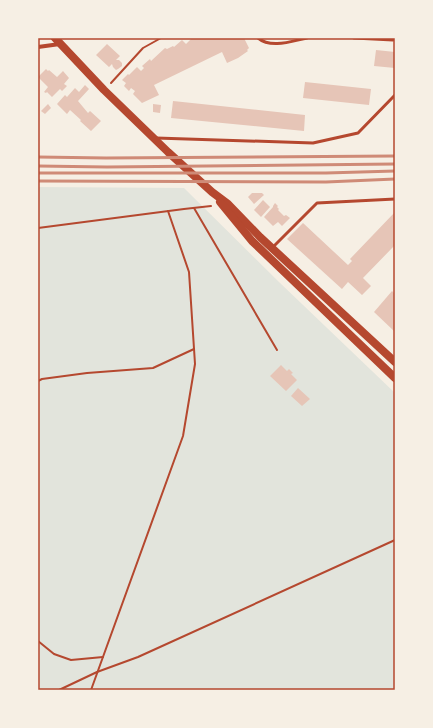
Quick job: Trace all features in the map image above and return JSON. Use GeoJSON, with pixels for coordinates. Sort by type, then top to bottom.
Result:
{"type":"FeatureCollection","features":[{"type":"Feature","properties":{"kind":"main road"},"geometry":{"type":"LineString","coordinates":[[58,41],[104,90],[168,152],[212,192],[228,204],[272,248],[395,362]]}},
{"type":"Feature","properties":{"kind":"main road"},"geometry":{"type":"LineString","coordinates":[[212,192],[252,241],[395,378]]}},
{"type":"Feature","properties":{"kind":"street"},"geometry":{"type":"LineString","coordinates":[[38,47],[58,41]]}},
{"type":"Feature","properties":{"kind":"lane"},"geometry":{"type":"LineString","coordinates":[[258,38],[265,43],[271,44],[307,38]]}},
{"type":"Feature","properties":{"kind":"lane"},"geometry":{"type":"LineString","coordinates":[[354,38],[394,39]]}},
{"type":"Feature","properties":{"kind":"lane"},"geometry":{"type":"LineString","coordinates":[[154,138],[312,143],[358,132],[395,95]]}},
{"type":"Feature","properties":{"kind":"lane"},"geometry":{"type":"LineString","coordinates":[[272,248],[317,203],[395,199]]}},
{"type":"Feature","properties":{"kind":"path"},"geometry":{"type":"LineString","coordinates":[[104,90],[143,48],[161,38]]}},
{"type":"Feature","properties":{"kind":"path"},"geometry":{"type":"LineString","coordinates":[[38,228],[168,211],[223,206]]}},
{"type":"Feature","properties":{"kind":"path"},"geometry":{"type":"LineString","coordinates":[[194,208],[277,350]]}},
{"type":"Feature","properties":{"kind":"path"},"geometry":{"type":"LineString","coordinates":[[91,690],[183,436],[195,364],[189,272],[168,211]]}},
{"type":"Feature","properties":{"kind":"path"},"geometry":{"type":"LineString","coordinates":[[38,381],[42,379],[87,373],[153,368],[194,349]]}},
{"type":"Feature","properties":{"kind":"path"},"geometry":{"type":"LineString","coordinates":[[59,690],[97,672],[138,657],[395,540]]}},
{"type":"Feature","properties":{"kind":"path"},"geometry":{"type":"LineString","coordinates":[[38,640],[54,654],[71,660],[103,657]]}},
{"type":"Feature","properties":{"kind":"shaded area"},"geometry":{"type":"Polygon","coordinates":[[[38,187],[184,188],[279,282],[395,393],[395,690],[38,690],[38,187]]]}},
{"type":"Feature","properties":{"kind":"building"},"geometry":{"type":"Polygon","coordinates":[[[192,38],[244,38],[249,48],[247,50],[248,51],[238,58],[227,63],[222,52],[154,85],[159,95],[142,103],[133,94],[135,91],[131,88],[129,91],[124,86],[126,83],[122,80],[137,67],[141,71],[144,68],[142,66],[150,59],[151,61],[165,48],[167,49],[173,46],[174,47],[182,40],[186,44],[192,38]]]}},
{"type":"Feature","properties":{"kind":"building"},"geometry":{"type":"Polygon","coordinates":[[[107,44],[120,56],[116,60],[119,60],[122,63],[122,66],[116,70],[112,64],[109,67],[96,55],[107,44]]]}},
{"type":"Feature","properties":{"kind":"building"},"geometry":{"type":"Polygon","coordinates":[[[376,50],[395,52],[395,68],[374,66],[376,50]]]}},
{"type":"Feature","properties":{"kind":"building"},"geometry":{"type":"Polygon","coordinates":[[[46,69],[57,77],[63,71],[69,78],[64,84],[67,86],[62,91],[60,89],[52,97],[47,92],[44,92],[48,87],[38,77],[46,69]]]}},
{"type":"Feature","properties":{"kind":"building"},"geometry":{"type":"Polygon","coordinates":[[[305,82],[371,89],[369,105],[303,98],[305,82]]]}},
{"type":"Feature","properties":{"kind":"building"},"geometry":{"type":"Polygon","coordinates":[[[85,85],[89,89],[78,101],[88,113],[90,111],[101,121],[91,131],[70,110],[67,114],[57,104],[65,95],[67,97],[75,88],[79,92],[85,85]]]}},
{"type":"Feature","properties":{"kind":"building"},"geometry":{"type":"Polygon","coordinates":[[[173,101],[305,115],[304,131],[171,118],[173,101]]]}},
{"type":"Feature","properties":{"kind":"building"},"geometry":{"type":"Polygon","coordinates":[[[48,104],[51,108],[45,114],[41,111],[48,104]]]}},
{"type":"Feature","properties":{"kind":"building"},"geometry":{"type":"Polygon","coordinates":[[[153,104],[161,105],[160,113],[153,112],[153,104]]]}},
{"type":"Feature","properties":{"kind":"building"},"geometry":{"type":"Polygon","coordinates":[[[252,193],[262,193],[264,195],[254,204],[248,197],[252,193]]]}},
{"type":"Feature","properties":{"kind":"building"},"geometry":{"type":"Polygon","coordinates":[[[263,200],[270,207],[261,217],[254,210],[263,200]]]}},
{"type":"Feature","properties":{"kind":"building"},"geometry":{"type":"Polygon","coordinates":[[[275,203],[278,206],[278,210],[284,216],[286,215],[290,218],[282,226],[278,222],[273,226],[264,217],[275,203]]]}},
{"type":"Feature","properties":{"kind":"building"},"geometry":{"type":"Polygon","coordinates":[[[395,212],[395,245],[363,278],[371,286],[362,295],[348,282],[342,289],[287,239],[303,223],[348,265],[352,261],[350,259],[395,212]]]}},
{"type":"Feature","properties":{"kind":"building"},"geometry":{"type":"Polygon","coordinates":[[[392,291],[395,294],[395,332],[374,312],[392,291]]]}},
{"type":"Feature","properties":{"kind":"building"},"geometry":{"type":"Polygon","coordinates":[[[281,365],[287,371],[289,369],[293,373],[291,374],[297,380],[286,391],[270,376],[281,365]]]}},
{"type":"Feature","properties":{"kind":"building"},"geometry":{"type":"Polygon","coordinates":[[[298,388],[310,399],[302,406],[291,396],[298,388]]]}},
{"type":"Feature","properties":{"kind":"railway"},"geometry":{"type":"LineString","coordinates":[[38,157],[395,156]]}},
{"type":"Feature","properties":{"kind":"railway"},"geometry":{"type":"LineString","coordinates":[[38,166],[107,167],[395,164]]}},
{"type":"Feature","properties":{"kind":"railway"},"geometry":{"type":"LineString","coordinates":[[38,173],[326,173],[395,171]]}},
{"type":"Feature","properties":{"kind":"railway"},"geometry":{"type":"LineString","coordinates":[[38,181],[326,182],[395,179]]}}]}
